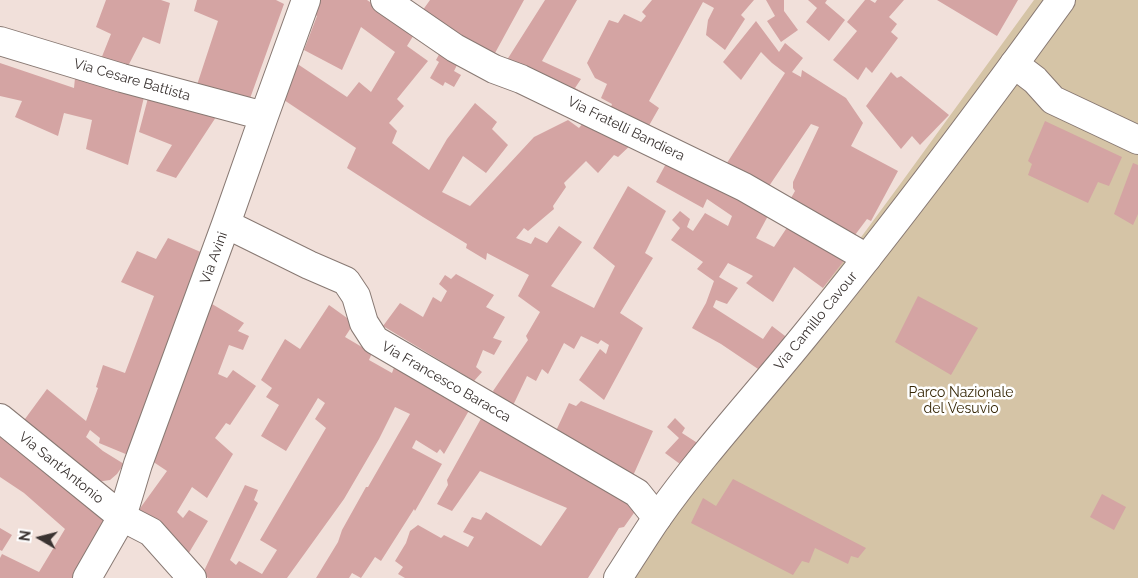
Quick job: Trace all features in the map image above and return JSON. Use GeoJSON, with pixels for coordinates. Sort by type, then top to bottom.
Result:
{"type":"FeatureCollection","features":[{"type":"Feature","properties":{"kind":"street","name":"Via Avini"},"geometry":{"type":"LineString","coordinates":[[87,578],[122,517],[138,464],[306,0]]}},
{"type":"Feature","properties":{"kind":"street","name":"Via Fratelli Bandiera"},"geometry":{"type":"LineString","coordinates":[[385,0],[455,48],[486,65],[521,79],[744,187],[867,258]]}},
{"type":"Feature","properties":{"kind":"street","name":"Via Camillo Cavour"},"geometry":{"type":"LineString","coordinates":[[618,578],[657,518],[713,446],[867,258],[1061,0]]}},
{"type":"Feature","properties":{"kind":"street","name":"Via Cesare Battista"},"geometry":{"type":"LineString","coordinates":[[0,42],[122,78],[264,116]]}},
{"type":"Feature","properties":{"kind":"street"},"geometry":{"type":"LineString","coordinates":[[1014,64],[1034,80],[1053,100],[1138,140]]}},
{"type":"Feature","properties":{"kind":"street","name":"Via Francesco Baracca"},"geometry":{"type":"LineString","coordinates":[[226,224],[346,281],[356,296],[364,323],[375,340],[637,493],[657,518]]}},
{"type":"Feature","properties":{"kind":"street","name":"Via Sant'Antonio"},"geometry":{"type":"LineString","coordinates":[[0,418],[122,517],[151,532],[192,578]]}},
{"type":"Feature","properties":{"kind":"green space","name":"Parco Nazionale del Vesuvio"},"geometry":{"type":"Polygon","coordinates":[[[1034,0],[1138,0],[1138,578],[610,578],[901,183],[1034,0]]]}},
{"type":"Feature","properties":{"kind":"building"},"geometry":{"type":"Polygon","coordinates":[[[106,0],[161,0],[170,3],[160,44],[143,37],[127,68],[101,59],[111,34],[96,27],[106,0]]]}},
{"type":"Feature","properties":{"kind":"building"},"geometry":{"type":"Polygon","coordinates":[[[197,0],[276,0],[284,4],[248,104],[195,91],[218,21],[194,11],[197,0]]]}},
{"type":"Feature","properties":{"kind":"building"},"geometry":{"type":"Polygon","coordinates":[[[315,0],[367,0],[415,33],[407,46],[428,61],[397,99],[404,106],[389,123],[397,131],[392,143],[429,170],[447,139],[475,103],[497,122],[492,129],[508,145],[486,173],[463,156],[442,192],[470,206],[534,137],[568,120],[579,128],[587,118],[634,142],[618,157],[614,155],[598,173],[586,161],[564,183],[566,187],[553,206],[554,209],[528,231],[524,228],[516,238],[531,244],[535,237],[547,243],[559,226],[582,242],[551,286],[594,308],[615,266],[593,248],[628,186],[666,211],[645,253],[653,258],[620,313],[643,328],[604,400],[579,380],[600,349],[606,354],[609,345],[601,340],[598,344],[581,336],[574,349],[564,343],[548,374],[542,369],[536,381],[527,376],[508,416],[504,412],[493,391],[528,340],[526,336],[540,312],[518,296],[529,275],[487,253],[486,260],[466,248],[467,244],[347,168],[356,148],[281,98],[293,61],[347,97],[359,82],[371,92],[395,52],[361,27],[342,70],[304,50],[317,16],[311,12],[315,0]]]}},
{"type":"Feature","properties":{"kind":"building"},"geometry":{"type":"Polygon","coordinates":[[[430,0],[524,0],[489,64],[420,14],[430,0]]]}},
{"type":"Feature","properties":{"kind":"building"},"geometry":{"type":"Polygon","coordinates":[[[545,0],[577,0],[542,61],[581,79],[575,88],[586,94],[580,101],[505,63],[545,0]]]}},
{"type":"Feature","properties":{"kind":"building"},"geometry":{"type":"Polygon","coordinates":[[[652,0],[754,0],[741,15],[745,19],[725,50],[706,35],[708,20],[714,8],[703,2],[649,101],[659,108],[647,129],[609,112],[612,104],[601,98],[607,84],[595,78],[587,63],[609,20],[618,23],[624,14],[641,22],[646,16],[642,12],[652,0]]]}},
{"type":"Feature","properties":{"kind":"building"},"geometry":{"type":"Polygon","coordinates":[[[766,0],[784,0],[784,11],[798,30],[781,42],[767,21],[775,16],[766,0]]]}},
{"type":"Feature","properties":{"kind":"building"},"geometry":{"type":"Polygon","coordinates":[[[808,0],[827,0],[825,3],[845,20],[829,41],[806,22],[817,8],[808,0]]]}},
{"type":"Feature","properties":{"kind":"building"},"geometry":{"type":"Polygon","coordinates":[[[865,0],[875,3],[877,0],[904,0],[889,17],[897,24],[891,32],[898,38],[872,73],[866,67],[858,80],[833,60],[857,31],[847,22],[865,0]]]}},
{"type":"Feature","properties":{"kind":"building"},"geometry":{"type":"Polygon","coordinates":[[[937,0],[1018,0],[997,36],[937,0]]]}},
{"type":"Feature","properties":{"kind":"building"},"geometry":{"type":"Polygon","coordinates":[[[756,21],[779,52],[785,43],[803,58],[792,72],[801,77],[802,70],[846,98],[863,123],[851,146],[898,171],[871,221],[867,219],[855,235],[791,198],[795,191],[793,182],[819,127],[811,124],[765,192],[725,166],[785,73],[761,52],[741,80],[723,62],[756,21]]]}},
{"type":"Feature","properties":{"kind":"building"},"geometry":{"type":"Polygon","coordinates":[[[443,47],[461,57],[454,71],[461,75],[454,87],[445,82],[443,86],[430,78],[439,62],[436,60],[443,47]]]}},
{"type":"Feature","properties":{"kind":"building"},"geometry":{"type":"Polygon","coordinates":[[[0,63],[74,88],[75,78],[144,97],[128,165],[86,149],[92,120],[64,113],[58,136],[15,117],[22,101],[0,96],[0,63]]]}},
{"type":"Feature","properties":{"kind":"building"},"geometry":{"type":"Polygon","coordinates":[[[891,72],[897,78],[901,76],[949,115],[920,145],[912,136],[901,149],[866,106],[891,72]]]}},
{"type":"Feature","properties":{"kind":"building"},"geometry":{"type":"Polygon","coordinates":[[[148,98],[216,117],[176,178],[156,171],[172,145],[139,132],[148,98]]]}},
{"type":"Feature","properties":{"kind":"building"},"geometry":{"type":"Polygon","coordinates":[[[1045,121],[1122,157],[1109,186],[1098,182],[1088,203],[1028,175],[1032,164],[1028,161],[1045,121]]]}},
{"type":"Feature","properties":{"kind":"building"},"geometry":{"type":"Polygon","coordinates":[[[668,160],[769,214],[756,238],[774,247],[790,223],[847,257],[823,288],[794,267],[773,302],[746,283],[753,276],[728,263],[719,277],[738,288],[727,304],[716,300],[713,307],[763,339],[772,326],[789,339],[761,371],[721,344],[692,328],[706,303],[714,281],[697,269],[703,262],[671,240],[680,228],[672,220],[680,211],[690,219],[687,227],[693,231],[705,213],[728,226],[732,216],[707,199],[703,208],[656,182],[668,160]]]}},
{"type":"Feature","properties":{"kind":"building"},"geometry":{"type":"Polygon","coordinates":[[[1133,163],[1138,165],[1138,214],[1133,225],[1114,214],[1133,163]]]}},
{"type":"Feature","properties":{"kind":"building"},"geometry":{"type":"Polygon","coordinates":[[[168,238],[203,253],[128,455],[99,443],[100,438],[90,430],[86,437],[103,451],[124,464],[110,480],[96,482],[22,423],[47,389],[86,421],[98,388],[96,387],[103,365],[125,373],[154,296],[121,282],[137,251],[156,259],[168,238]]]}},
{"type":"Feature","properties":{"kind":"building"},"geometry":{"type":"Polygon","coordinates":[[[456,274],[494,295],[486,307],[505,317],[493,338],[502,341],[494,355],[483,350],[476,367],[482,372],[474,381],[383,326],[400,303],[423,317],[433,297],[441,302],[447,291],[439,284],[445,275],[451,279],[456,274]]]}},
{"type":"Feature","properties":{"kind":"building"},"geometry":{"type":"Polygon","coordinates":[[[918,296],[978,328],[951,375],[895,342],[918,296]]]}},
{"type":"Feature","properties":{"kind":"building"},"geometry":{"type":"Polygon","coordinates":[[[212,304],[244,323],[238,331],[249,336],[243,350],[229,345],[218,374],[227,378],[233,370],[256,386],[230,425],[226,423],[215,438],[233,454],[207,498],[192,487],[177,512],[183,518],[189,510],[208,521],[187,556],[133,518],[167,471],[152,461],[165,433],[159,427],[207,308],[212,304]]]}},
{"type":"Feature","properties":{"kind":"building"},"geometry":{"type":"Polygon","coordinates":[[[329,305],[354,323],[345,337],[372,353],[369,360],[392,373],[396,362],[471,407],[444,454],[440,449],[437,453],[416,440],[412,448],[442,464],[415,511],[414,509],[381,561],[375,557],[361,578],[352,573],[349,578],[316,578],[338,542],[342,530],[366,487],[368,487],[410,414],[395,407],[379,439],[344,499],[287,578],[208,578],[203,573],[245,485],[258,490],[254,500],[258,503],[230,560],[236,565],[239,561],[262,574],[277,550],[260,540],[326,428],[315,419],[325,403],[318,398],[286,451],[261,436],[279,405],[266,397],[272,388],[261,380],[285,339],[300,349],[329,305]]]}},
{"type":"Feature","properties":{"kind":"building"},"geometry":{"type":"Polygon","coordinates":[[[581,401],[653,431],[632,478],[554,435],[569,403],[576,406],[581,401]]]}},
{"type":"Feature","properties":{"kind":"building"},"geometry":{"type":"Polygon","coordinates":[[[483,415],[641,503],[624,527],[619,528],[588,578],[405,578],[398,574],[403,567],[395,561],[406,543],[410,531],[418,525],[441,538],[444,535],[468,547],[474,537],[463,532],[472,517],[481,520],[486,512],[541,546],[567,508],[480,471],[452,511],[437,504],[448,485],[447,480],[483,415]]]}},
{"type":"Feature","properties":{"kind":"building"},"geometry":{"type":"Polygon","coordinates":[[[675,418],[685,428],[682,433],[699,444],[680,464],[665,453],[679,438],[667,427],[675,418]]]}},
{"type":"Feature","properties":{"kind":"building"},"geometry":{"type":"Polygon","coordinates":[[[0,431],[108,513],[72,578],[0,578],[0,558],[2,554],[39,572],[65,529],[24,493],[0,477],[0,431]]]}},
{"type":"Feature","properties":{"kind":"building"},"geometry":{"type":"Polygon","coordinates":[[[733,479],[866,548],[858,558],[851,556],[848,564],[815,548],[809,563],[802,561],[793,575],[691,523],[703,498],[716,506],[733,479]]]}},
{"type":"Feature","properties":{"kind":"building"},"geometry":{"type":"Polygon","coordinates":[[[1102,494],[1126,507],[1114,530],[1090,517],[1102,494]]]}},
{"type":"Feature","properties":{"kind":"building"},"geometry":{"type":"Polygon","coordinates":[[[0,528],[12,535],[2,551],[0,550],[0,528]]]}}]}
